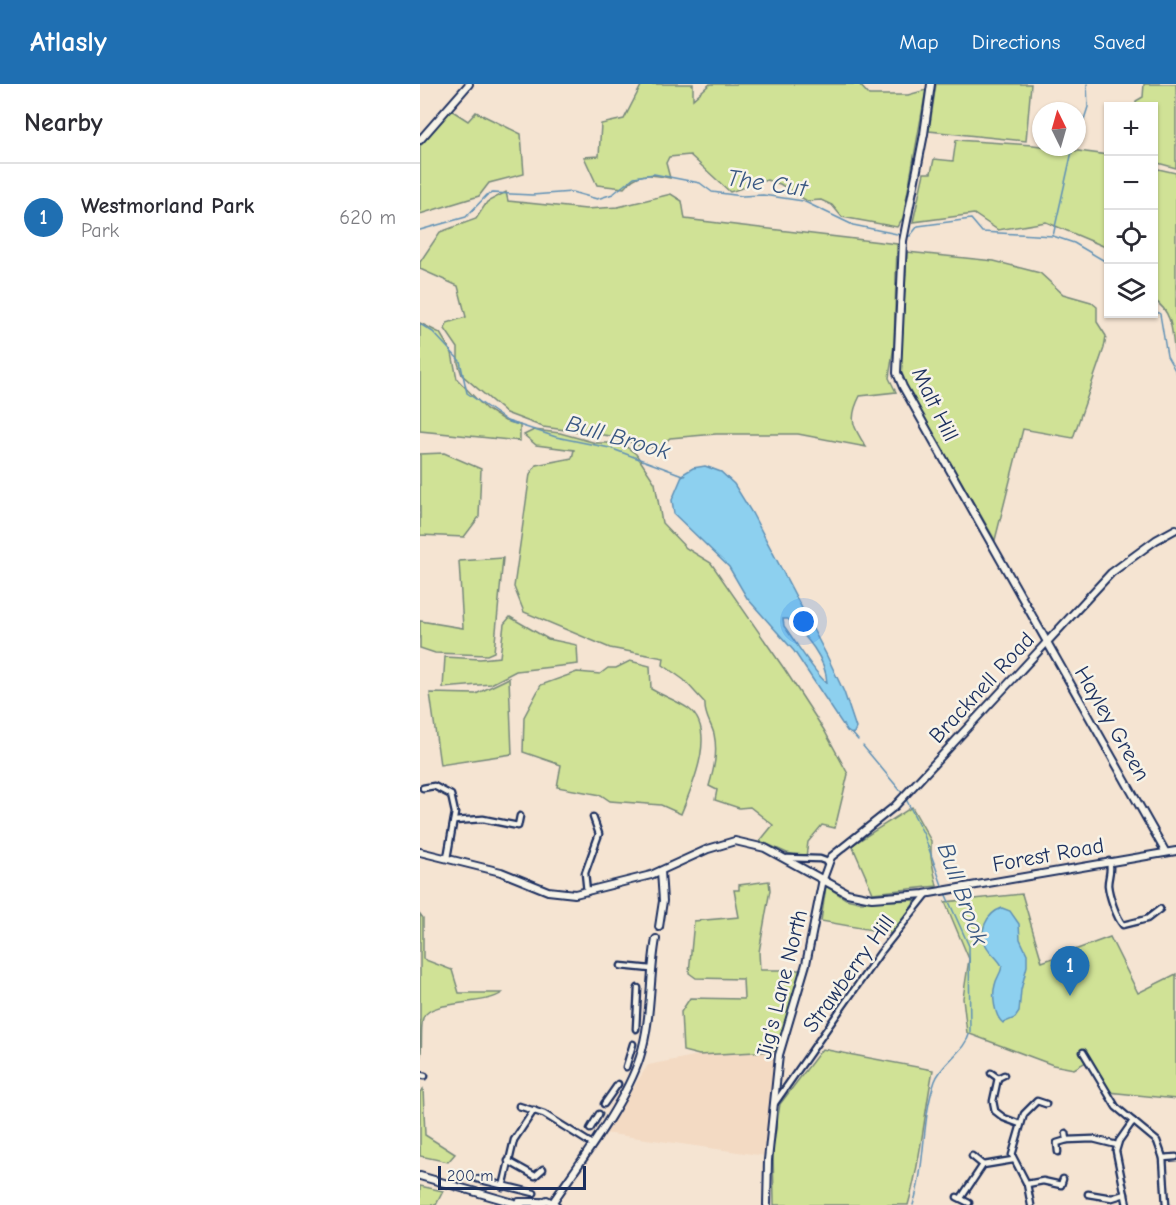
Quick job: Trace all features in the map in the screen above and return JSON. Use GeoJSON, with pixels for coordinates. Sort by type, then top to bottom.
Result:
{"type":"FeatureCollection","features":[{"type":"Feature","properties":{"kind":"street"},"geometry":{"type":"LineString","coordinates":[[420,140],[469,84]]}},
{"type":"Feature","properties":{"kind":"street","name":"Malt Hill"},"geometry":{"type":"LineString","coordinates":[[931,84],[905,236],[897,373],[1047,643]]}},
{"type":"Feature","properties":{"kind":"street","name":"Bracknell Road"},"geometry":{"type":"LineString","coordinates":[[823,879],[828,862],[835,852],[904,796],[1111,573],[1156,540],[1176,529]]}},
{"type":"Feature","properties":{"kind":"street","name":"Hayley Green"},"geometry":{"type":"LineString","coordinates":[[1047,643],[1165,851]]}},
{"type":"Feature","properties":{"kind":"street"},"geometry":{"type":"LineString","coordinates":[[423,788],[434,786],[451,795],[455,813],[447,858]]}},
{"type":"Feature","properties":{"kind":"street"},"geometry":{"type":"LineString","coordinates":[[454,821],[483,819],[518,826],[520,816]]}},
{"type":"Feature","properties":{"kind":"street"},"geometry":{"type":"LineString","coordinates":[[587,893],[585,873],[599,834],[593,817]]}},
{"type":"Feature","properties":{"kind":"street","name":"Forest Road"},"geometry":{"type":"LineString","coordinates":[[420,852],[501,872],[548,891],[563,894],[587,893],[661,871],[706,849],[735,841],[765,848],[838,889],[860,897],[928,893],[1165,851],[1176,851]]}},
{"type":"Feature","properties":{"kind":"street"},"geometry":{"type":"LineString","coordinates":[[782,856],[798,860],[813,859],[835,852]]}},
{"type":"Feature","properties":{"kind":"street"},"geometry":{"type":"LineString","coordinates":[[813,859],[828,862]]}},
{"type":"Feature","properties":{"kind":"street"},"geometry":{"type":"LineString","coordinates":[[1109,861],[1112,872],[1108,886],[1115,910],[1123,925],[1147,919],[1160,909]]}},
{"type":"Feature","properties":{"kind":"street"},"geometry":{"type":"LineString","coordinates":[[659,927],[663,901],[661,871]]}},
{"type":"Feature","properties":{"kind":"street","name":"Jig's Lane North"},"geometry":{"type":"LineString","coordinates":[[767,1205],[768,1160],[779,1055],[806,964],[823,879]]}},
{"type":"Feature","properties":{"kind":"street","name":"Strawberry Hill"},"geometry":{"type":"LineString","coordinates":[[775,1103],[880,952],[928,893]]}},
{"type":"Feature","properties":{"kind":"street"},"geometry":{"type":"LineString","coordinates":[[509,1201],[537,1203],[547,1200],[554,1204],[620,1099],[640,1056],[648,1016],[651,969],[656,939]]}},
{"type":"Feature","properties":{"kind":"street"},"geometry":{"type":"LineString","coordinates":[[621,966],[651,969]]}},
{"type":"Feature","properties":{"kind":"street"},"geometry":{"type":"LineString","coordinates":[[636,1029],[638,988]]}},
{"type":"Feature","properties":{"kind":"street"},"geometry":{"type":"LineString","coordinates":[[636,1016],[648,1016]]}},
{"type":"Feature","properties":{"kind":"street"},"geometry":{"type":"LineString","coordinates":[[626,1067],[633,1044]]}},
{"type":"Feature","properties":{"kind":"street"},"geometry":{"type":"LineString","coordinates":[[1083,1052],[1110,1100],[1157,1141],[1163,1158],[1166,1205]]}},
{"type":"Feature","properties":{"kind":"street"},"geometry":{"type":"LineString","coordinates":[[630,1054],[640,1056]]}},
{"type":"Feature","properties":{"kind":"street"},"geometry":{"type":"LineString","coordinates":[[991,1073],[998,1078]]}},
{"type":"Feature","properties":{"kind":"street"},"geometry":{"type":"LineString","coordinates":[[998,1078],[1004,1075]]}},
{"type":"Feature","properties":{"kind":"street"},"geometry":{"type":"LineString","coordinates":[[998,1078],[993,1101],[995,1111],[1004,1118],[1020,1124]]}},
{"type":"Feature","properties":{"kind":"street"},"geometry":{"type":"LineString","coordinates":[[604,1104],[618,1084]]}},
{"type":"Feature","properties":{"kind":"street"},"geometry":{"type":"LineString","coordinates":[[613,1094],[620,1099]]}},
{"type":"Feature","properties":{"kind":"street"},"geometry":{"type":"LineString","coordinates":[[1036,1094],[1037,1101]]}},
{"type":"Feature","properties":{"kind":"street"},"geometry":{"type":"LineString","coordinates":[[1031,1205],[1027,1184],[1013,1160],[1024,1114],[1037,1101]]}},
{"type":"Feature","properties":{"kind":"street"},"geometry":{"type":"LineString","coordinates":[[1037,1101],[1046,1104]]}},
{"type":"Feature","properties":{"kind":"street"},"geometry":{"type":"LineString","coordinates":[[519,1106],[534,1110],[592,1144]]}},
{"type":"Feature","properties":{"kind":"street"},"geometry":{"type":"LineString","coordinates":[[503,1187],[514,1140],[534,1110]]}},
{"type":"Feature","properties":{"kind":"street"},"geometry":{"type":"LineString","coordinates":[[590,1130],[599,1114]]}},
{"type":"Feature","properties":{"kind":"street"},"geometry":{"type":"LineString","coordinates":[[596,1120],[603,1125]]}},
{"type":"Feature","properties":{"kind":"street"},"geometry":{"type":"LineString","coordinates":[[1127,1205],[1118,1145],[1133,1121]]}},
{"type":"Feature","properties":{"kind":"street"},"geometry":{"type":"LineString","coordinates":[[1066,1133],[1067,1140]]}},
{"type":"Feature","properties":{"kind":"street"},"geometry":{"type":"LineString","coordinates":[[1058,1152],[1057,1143],[1067,1140],[1093,1139],[1118,1145]]}},
{"type":"Feature","properties":{"kind":"street"},"geometry":{"type":"LineString","coordinates":[[972,1156],[983,1165],[1013,1160]]}},
{"type":"Feature","properties":{"kind":"street"},"geometry":{"type":"LineString","coordinates":[[1163,1158],[1176,1157]]}},
{"type":"Feature","properties":{"kind":"street"},"geometry":{"type":"LineString","coordinates":[[508,1161],[535,1176],[543,1169]]}},
{"type":"Feature","properties":{"kind":"street"},"geometry":{"type":"LineString","coordinates":[[969,1203],[959,1198],[973,1182],[983,1165]]}},
{"type":"Feature","properties":{"kind":"street"},"geometry":{"type":"LineString","coordinates":[[420,1176],[521,1205]]}},
{"type":"Feature","properties":{"kind":"street"},"geometry":{"type":"LineString","coordinates":[[477,1179],[534,1193]]}},
{"type":"Feature","properties":{"kind":"street"},"geometry":{"type":"LineString","coordinates":[[1027,1184],[1043,1181],[1063,1186],[1063,1179]]}},
{"type":"Feature","properties":{"kind":"street"},"geometry":{"type":"LineString","coordinates":[[1088,1194],[1112,1198],[1125,1194]]}},
{"type":"Feature","properties":{"kind":"shaded area"},"geometry":{"type":"Polygon","coordinates":[[[777,1051],[766,1156],[604,1133],[648,1065],[699,1055],[777,1051]]]}},
{"type":"Feature","properties":{"kind":"green space"},"geometry":{"type":"Polygon","coordinates":[[[642,84],[693,84],[693,99],[710,84],[859,84],[869,95],[908,95],[926,90],[903,218],[897,227],[842,217],[832,205],[821,200],[807,201],[780,184],[767,180],[730,192],[690,155],[669,157],[666,163],[670,178],[656,175],[639,176],[624,188],[597,185],[584,157],[599,156],[601,124],[624,119],[642,84]]]}},
{"type":"Feature","properties":{"kind":"green space"},"geometry":{"type":"Polygon","coordinates":[[[936,84],[1031,84],[1026,141],[929,131],[936,84]]]}},
{"type":"Feature","properties":{"kind":"green space"},"geometry":{"type":"Polygon","coordinates":[[[1144,84],[1176,84],[1176,168],[1158,163],[1158,102],[1136,102],[1143,97],[1144,84]]]}},
{"type":"Feature","properties":{"kind":"green space"},"geometry":{"type":"Polygon","coordinates":[[[451,110],[468,121],[476,112],[521,134],[524,174],[489,183],[479,196],[420,214],[420,146],[451,110]]]}},
{"type":"Feature","properties":{"kind":"green space"},"geometry":{"type":"Polygon","coordinates":[[[956,140],[1032,145],[1032,156],[1086,156],[1086,152],[1104,154],[1104,246],[1046,222],[998,230],[974,214],[913,222],[924,173],[931,173],[934,159],[953,161],[956,140]]]}},
{"type":"Feature","properties":{"kind":"green space"},"geometry":{"type":"Polygon","coordinates":[[[1158,169],[1176,173],[1176,362],[1169,319],[1158,303],[1158,169]]]}},
{"type":"Feature","properties":{"kind":"green space"},"geometry":{"type":"Polygon","coordinates":[[[506,192],[508,201],[586,209],[618,207],[671,194],[682,201],[685,219],[897,244],[894,345],[889,378],[896,392],[860,396],[853,417],[855,428],[866,447],[798,434],[716,434],[670,438],[661,446],[644,448],[618,437],[543,427],[506,413],[462,375],[458,363],[458,348],[445,329],[447,323],[466,317],[458,286],[420,269],[420,262],[440,232],[476,219],[487,202],[506,192]]]}},
{"type":"Feature","properties":{"kind":"green space"},"geometry":{"type":"Polygon","coordinates":[[[907,252],[994,261],[1040,273],[1063,294],[1091,302],[1097,307],[1097,322],[1106,336],[1073,438],[1023,429],[995,540],[900,375],[907,252]]]}},
{"type":"Feature","properties":{"kind":"green space"},"geometry":{"type":"Polygon","coordinates":[[[420,323],[440,333],[452,353],[457,379],[486,409],[505,421],[520,425],[520,441],[420,431],[420,323]]]}},
{"type":"Feature","properties":{"kind":"green space"},"geometry":{"type":"Polygon","coordinates":[[[534,430],[560,433],[596,443],[621,443],[636,454],[655,483],[662,523],[686,548],[711,563],[824,730],[848,774],[835,828],[822,825],[808,842],[806,857],[787,853],[760,841],[773,825],[750,807],[739,808],[715,800],[717,790],[709,786],[716,747],[705,703],[684,680],[663,665],[664,658],[610,648],[524,612],[514,587],[530,474],[536,465],[572,458],[574,450],[536,445],[524,435],[534,430]]]}},
{"type":"Feature","properties":{"kind":"green space"},"geometry":{"type":"Polygon","coordinates":[[[444,453],[481,469],[479,517],[464,537],[420,535],[420,454],[444,453]]]}},
{"type":"Feature","properties":{"kind":"green space"},"geometry":{"type":"Polygon","coordinates":[[[503,558],[494,652],[487,655],[435,653],[420,648],[420,621],[463,628],[459,561],[503,558]]]}},
{"type":"Feature","properties":{"kind":"green space"},"geometry":{"type":"Polygon","coordinates":[[[510,617],[548,639],[577,645],[578,664],[516,671],[491,684],[443,688],[445,657],[480,659],[500,657],[504,624],[510,617]]]}},
{"type":"Feature","properties":{"kind":"green space"},"geometry":{"type":"Polygon","coordinates":[[[630,661],[650,666],[651,689],[689,709],[697,719],[701,731],[700,760],[681,814],[661,805],[610,801],[601,795],[557,787],[561,765],[523,752],[524,717],[541,685],[577,672],[600,674],[608,668],[616,668],[630,661]]]}},
{"type":"Feature","properties":{"kind":"green space"},"geometry":{"type":"Polygon","coordinates":[[[509,678],[512,754],[440,765],[430,693],[476,694],[509,678]]]}},
{"type":"Feature","properties":{"kind":"green space"},"geometry":{"type":"Polygon","coordinates":[[[912,807],[931,841],[931,858],[937,886],[873,893],[852,845],[912,807]]]}},
{"type":"Feature","properties":{"kind":"green space"},"geometry":{"type":"Polygon","coordinates":[[[769,881],[770,890],[759,952],[760,970],[802,970],[777,1051],[699,1055],[683,1051],[681,1012],[690,998],[744,999],[743,979],[696,978],[689,973],[694,921],[739,917],[734,890],[739,890],[739,885],[769,881]]]}},
{"type":"Feature","properties":{"kind":"green space"},"geometry":{"type":"Polygon","coordinates":[[[826,886],[846,899],[859,902],[916,900],[894,934],[821,921],[826,886]]]}},
{"type":"Feature","properties":{"kind":"green space"},"geometry":{"type":"Polygon","coordinates":[[[1022,894],[1042,962],[1110,937],[1138,993],[1176,974],[1176,1099],[1108,1092],[1091,1059],[1074,1069],[1053,1065],[967,1033],[963,998],[969,959],[945,902],[1022,894]]]}},
{"type":"Feature","properties":{"kind":"green space"},"geometry":{"type":"Polygon","coordinates":[[[420,914],[423,918],[423,959],[452,970],[459,993],[502,993],[484,1000],[447,1005],[428,1012],[422,1022],[420,1059],[420,914]]]}},
{"type":"Feature","properties":{"kind":"green space"},"geometry":{"type":"Polygon","coordinates":[[[822,1049],[933,1070],[908,1205],[774,1205],[773,1148],[780,1104],[822,1049]]]}},
{"type":"Feature","properties":{"kind":"green space"},"geometry":{"type":"Polygon","coordinates":[[[423,1089],[425,1135],[455,1154],[448,1162],[420,1156],[420,1092],[423,1089]]]}},
{"type":"Feature","properties":{"kind":"green space"},"geometry":{"type":"Polygon","coordinates":[[[420,1186],[443,1191],[436,1205],[420,1205],[420,1186]]]}},
{"type":"Feature","properties":{"kind":"water"},"geometry":{"type":"Polygon","coordinates":[[[705,466],[721,472],[734,484],[752,513],[844,692],[856,728],[853,735],[847,731],[794,651],[747,598],[729,567],[674,514],[672,500],[683,474],[693,468],[705,466]],[[783,619],[784,626],[811,665],[827,683],[819,656],[808,640],[788,619],[783,619]]]}},
{"type":"Feature","properties":{"kind":"water"},"geometry":{"type":"Polygon","coordinates":[[[1002,908],[1010,911],[1019,924],[1020,939],[1027,954],[1019,1012],[1015,1018],[1003,1023],[996,1011],[994,994],[1002,966],[987,947],[983,935],[988,919],[1002,908]]]}},
{"type":"Feature","properties":{"kind":"waterway"},"geometry":{"type":"LineString","coordinates":[[1086,113],[1087,84]]}},
{"type":"Feature","properties":{"kind":"waterway"},"geometry":{"type":"LineString","coordinates":[[1053,236],[1071,156]]}},
{"type":"Feature","properties":{"kind":"waterway","name":"The Cut"},"geometry":{"type":"LineString","coordinates":[[420,230],[466,217],[487,195],[493,193],[532,195],[572,192],[597,199],[613,194],[634,177],[654,174],[700,183],[712,192],[742,196],[763,195],[803,201],[853,225],[902,235]]}},
{"type":"Feature","properties":{"kind":"waterway","name":"The Cut"},"geometry":{"type":"LineString","coordinates":[[906,236],[910,236],[918,226],[971,219],[982,232],[1053,236],[1074,243],[1104,261]]}},
{"type":"Feature","properties":{"kind":"waterway","name":"The Cut"},"geometry":{"type":"LineString","coordinates":[[1158,313],[1167,356],[1176,372]]}},
{"type":"Feature","properties":{"kind":"waterway","name":"Bull Brook"},"geometry":{"type":"LineString","coordinates":[[420,324],[433,332],[460,361],[467,393],[507,421],[556,437],[610,448],[685,476]]}},
{"type":"Feature","properties":{"kind":"waterway","name":"Bull Brook"},"geometry":{"type":"LineString","coordinates":[[852,733],[858,740]]}},
{"type":"Feature","properties":{"kind":"waterway","name":"Bull Brook"},"geometry":{"type":"LineString","coordinates":[[863,746],[904,795]]}},
{"type":"Feature","properties":{"kind":"waterway","name":"Bull Brook"},"geometry":{"type":"LineString","coordinates":[[906,799],[924,835],[943,888]]}},
{"type":"Feature","properties":{"kind":"waterway","name":"Bull Brook"},"geometry":{"type":"LineString","coordinates":[[913,1205],[920,1174],[927,1112],[935,1081],[938,1074],[963,1045],[970,1032],[969,946],[945,893]]}},
{"type":"Feature","properties":{"kind":"place","name":"Westmorland Park"},"geometry":{"type":"Point","coordinates":[1070,996]}}]}
